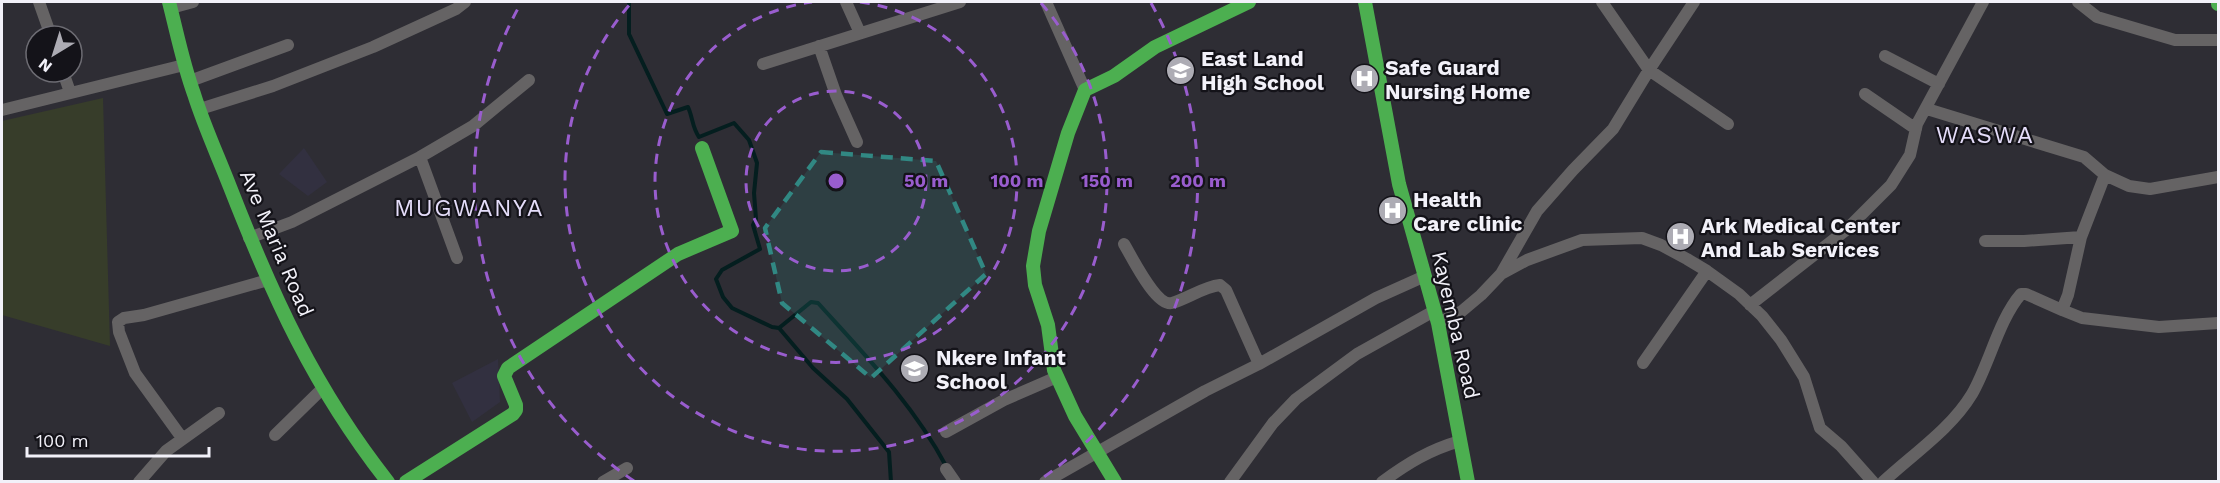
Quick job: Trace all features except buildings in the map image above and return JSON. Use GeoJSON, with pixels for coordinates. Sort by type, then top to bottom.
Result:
{"type":"FeatureCollection","features":[{"type":"Feature","properties":{"kind":"street"},"geometry":{"type":"LineString","coordinates":[[39,2],[47,24]]}},
{"type":"Feature","properties":{"kind":"street"},"geometry":{"type":"LineString","coordinates":[[170,5],[193,2]]}},
{"type":"Feature","properties":{"kind":"street"},"geometry":{"type":"LineString","coordinates":[[200,109],[273,86],[373,47],[456,9],[465,2]]}},
{"type":"Feature","properties":{"kind":"street"},"geometry":{"type":"LineString","coordinates":[[846,2],[860,33]]}},
{"type":"Feature","properties":{"kind":"street"},"geometry":{"type":"LineString","coordinates":[[763,64],[960,2]]}},
{"type":"Feature","properties":{"kind":"street"},"geometry":{"type":"LineString","coordinates":[[1046,2],[1085,90]]}},
{"type":"Feature","properties":{"kind":"street"},"geometry":{"type":"LineString","coordinates":[[1115,482],[1071,408],[1052,362],[1047,325],[1035,285],[1034,266],[1039,231],[1068,133],[1085,90],[1114,76],[1178,34],[1249,2]]}},
{"type":"Feature","properties":{"kind":"street","name":"Kayemba Road"},"geometry":{"type":"LineString","coordinates":[[1365,2],[1399,184],[1436,317],[1468,482]]}},
{"type":"Feature","properties":{"kind":"street"},"geometry":{"type":"LineString","coordinates":[[1602,2],[1649,70],[1728,124]]}},
{"type":"Feature","properties":{"kind":"street"},"geometry":{"type":"LineString","coordinates":[[1230,482],[1273,423],[1296,399],[1357,354],[1436,317],[1462,311],[1481,295],[1501,274],[1537,211],[1572,170],[1613,129],[1694,2]]}},
{"type":"Feature","properties":{"kind":"street"},"geometry":{"type":"LineString","coordinates":[[1750,305],[1846,230],[1880,198],[1910,155],[1916,129],[1983,2]]}},
{"type":"Feature","properties":{"kind":"street"},"geometry":{"type":"LineString","coordinates":[[2078,2],[2097,17],[2175,40],[2218,40]]}},
{"type":"Feature","properties":{"kind":"street","name":"Ave Maria Road"},"geometry":{"type":"LineString","coordinates":[[170,5],[184,65],[200,109],[249,238],[292,333],[322,389],[388,482]]}},
{"type":"Feature","properties":{"kind":"street"},"geometry":{"type":"LineString","coordinates":[[190,81],[288,45]]}},
{"type":"Feature","properties":{"kind":"street"},"geometry":{"type":"LineString","coordinates":[[819,46],[836,95],[857,142]]}},
{"type":"Feature","properties":{"kind":"street"},"geometry":{"type":"LineString","coordinates":[[1885,56],[1939,84]]}},
{"type":"Feature","properties":{"kind":"street"},"geometry":{"type":"LineString","coordinates":[[2,110],[184,65]]}},
{"type":"Feature","properties":{"kind":"street"},"geometry":{"type":"LineString","coordinates":[[249,238],[292,222],[420,157],[473,126],[530,80]]}},
{"type":"Feature","properties":{"kind":"street"},"geometry":{"type":"LineString","coordinates":[[67,84],[70,92]]}},
{"type":"Feature","properties":{"kind":"street"},"geometry":{"type":"LineString","coordinates":[[1865,94],[1916,129]]}},
{"type":"Feature","properties":{"kind":"street"},"geometry":{"type":"LineString","coordinates":[[1927,109],[2084,157],[2105,175],[2129,186],[2150,189],[2218,177]]}},
{"type":"Feature","properties":{"kind":"street"},"geometry":{"type":"LineString","coordinates":[[406,482],[513,414],[516,405],[504,376],[508,368],[678,254],[732,231],[702,148]]}},
{"type":"Feature","properties":{"kind":"street"},"geometry":{"type":"LineString","coordinates":[[420,157],[457,258]]}},
{"type":"Feature","properties":{"kind":"street"},"geometry":{"type":"LineString","coordinates":[[2062,310],[2068,295],[2081,237],[2105,175]]}},
{"type":"Feature","properties":{"kind":"street"},"geometry":{"type":"LineString","coordinates":[[1985,241],[2024,242],[2081,237]]}},
{"type":"Feature","properties":{"kind":"street"},"geometry":{"type":"LineString","coordinates":[[1501,274],[1527,260],[1582,240],[1642,238],[1661,245],[1707,271],[1750,305],[1781,340],[1797,363],[1811,394],[1820,428],[1841,446],[1873,482]]}},
{"type":"Feature","properties":{"kind":"street"},"geometry":{"type":"LineString","coordinates":[[1124,244],[1151,289],[1162,302],[1170,304],[1210,286],[1220,285],[1226,290],[1259,364]]}},
{"type":"Feature","properties":{"kind":"street"},"geometry":{"type":"LineString","coordinates":[[1643,363],[1707,271]]}},
{"type":"Feature","properties":{"kind":"street"},"geometry":{"type":"LineString","coordinates":[[1045,482],[1376,298],[1425,276]]}},
{"type":"Feature","properties":{"kind":"street"},"geometry":{"type":"LineString","coordinates":[[182,438],[135,373],[119,332],[118,322],[124,318],[144,315],[268,280]]}},
{"type":"Feature","properties":{"kind":"street"},"geometry":{"type":"LineString","coordinates":[[1883,482],[1956,417],[1966,404],[1997,336],[2021,294],[2026,294],[2082,318],[2151,327],[2218,323]]}},
{"type":"Feature","properties":{"kind":"street"},"geometry":{"type":"LineString","coordinates":[[946,432],[1004,400],[1057,377]]}},
{"type":"Feature","properties":{"kind":"street"},"geometry":{"type":"LineString","coordinates":[[275,435],[322,389]]}},
{"type":"Feature","properties":{"kind":"street"},"geometry":{"type":"LineString","coordinates":[[139,482],[166,451],[219,413]]}},
{"type":"Feature","properties":{"kind":"street"},"geometry":{"type":"LineString","coordinates":[[1382,482],[1408,463],[1436,448],[1460,441]]}},
{"type":"Feature","properties":{"kind":"street"},"geometry":{"type":"LineString","coordinates":[[603,482],[627,468]]}},
{"type":"Feature","properties":{"kind":"street"},"geometry":{"type":"LineString","coordinates":[[946,469],[954,482]]}},
{"type":"Feature","properties":{"kind":"highlighted area"},"geometry":{"type":"Polygon","coordinates":[[[821,152],[936,161],[986,274],[871,378],[782,303],[765,228],[821,152]]]}},
{"type":"Feature","properties":{"kind":"shaded area"},"geometry":{"type":"Polygon","coordinates":[[[304,148],[327,182],[308,196],[279,174],[304,148]]]}},
{"type":"Feature","properties":{"kind":"shaded area"},"geometry":{"type":"Polygon","coordinates":[[[498,359],[500,402],[472,422],[452,383],[498,359]]]}},
{"type":"Feature","properties":{"kind":"green space"},"geometry":{"type":"Polygon","coordinates":[[[103,98],[110,346],[2,315],[2,121],[103,98]]]}},
{"type":"Feature","properties":{"kind":"waterway"},"geometry":{"type":"LineString","coordinates":[[629,2],[629,34],[667,114],[688,107],[699,137],[734,123],[749,140],[757,163],[754,193],[756,219],[753,225],[760,249],[722,270],[716,279],[723,297],[732,308],[772,327],[779,328],[811,302],[818,303],[903,401],[933,443],[946,466]]}},
{"type":"Feature","properties":{"kind":"waterway"},"geometry":{"type":"LineString","coordinates":[[779,328],[813,368],[847,399],[889,452],[891,482]]}},
{"type":"Feature","properties":{"kind":"traffic: fast"},"geometry":{"type":"LineString","coordinates":[[169,2],[202,118],[279,304],[338,412],[388,482]]}},
{"type":"Feature","properties":{"kind":"traffic: fast"},"geometry":{"type":"LineString","coordinates":[[1115,482],[1075,416],[1054,370],[1048,325],[1035,285],[1033,266],[1039,231],[1068,133],[1085,90],[1114,76],[1155,47],[1249,2]]}},
{"type":"Feature","properties":{"kind":"traffic: fast"},"geometry":{"type":"LineString","coordinates":[[1365,2],[1399,184],[1438,323],[1468,482]]}},
{"type":"Feature","properties":{"kind":"traffic: fast"},"geometry":{"type":"LineString","coordinates":[[406,482],[513,414],[516,405],[504,376],[508,368],[678,254],[732,231],[702,148]]}},
{"type":"Feature","properties":{"kind":"place","name":"East Land High School"},"geometry":{"type":"Point","coordinates":[1180,70]}},
{"type":"Feature","properties":{"kind":"place","name":"Safe Guard Nursing Home"},"geometry":{"type":"Point","coordinates":[1364,79]}},
{"type":"Feature","properties":{"kind":"place","name":"Health Care clinic"},"geometry":{"type":"Point","coordinates":[1392,211]}},
{"type":"Feature","properties":{"kind":"place","name":"Ark Medical Center And Lab Services"},"geometry":{"type":"Point","coordinates":[1680,237]}},
{"type":"Feature","properties":{"kind":"place","name":"Nkere Infant School"},"geometry":{"type":"Point","coordinates":[915,369]}},
{"type":"Feature","properties":{"kind":"district","name":"WASWA"},"geometry":{"type":"Point","coordinates":[1985,135]}},
{"type":"Feature","properties":{"kind":"district","name":"MUGWANYA"},"geometry":{"type":"Point","coordinates":[469,208]}}]}
